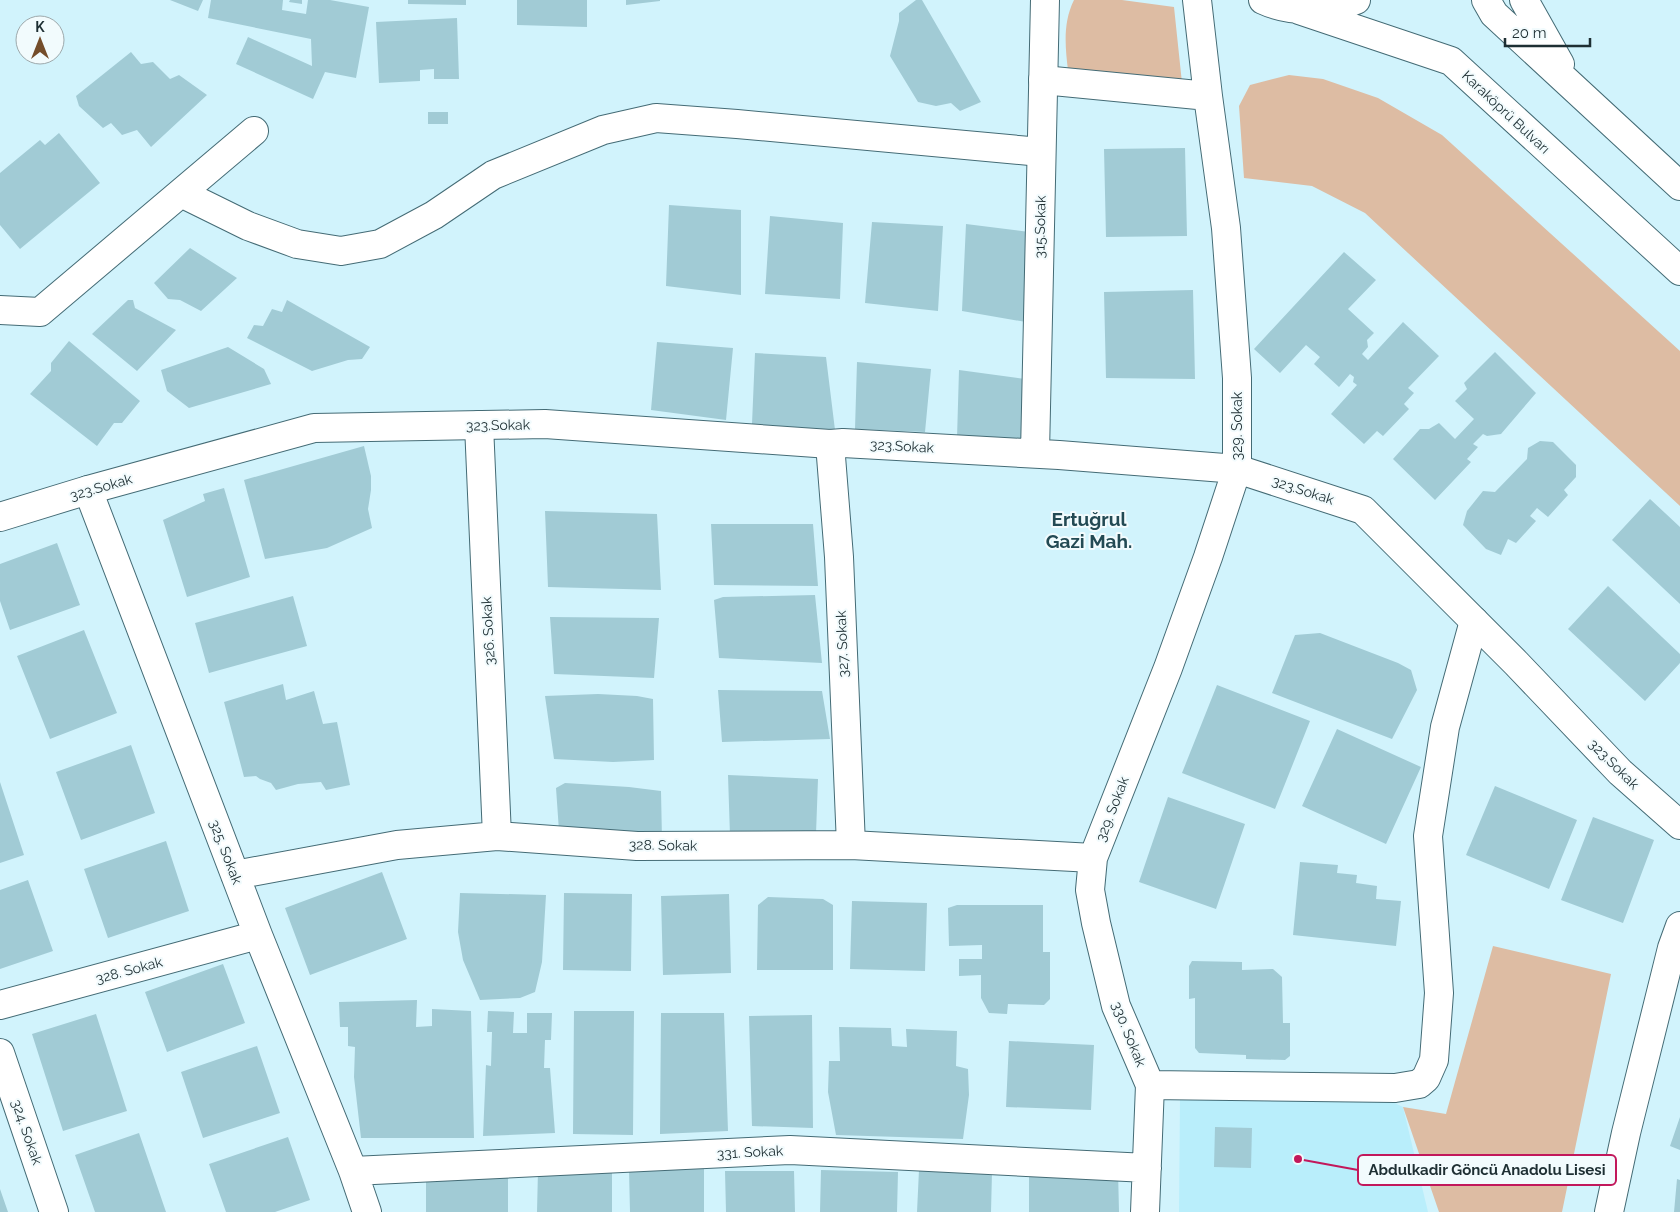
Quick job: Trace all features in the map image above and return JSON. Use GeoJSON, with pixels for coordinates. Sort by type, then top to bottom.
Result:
{"type":"FeatureCollection","features":[{"type":"Feature","properties":{"kind":"main road","name":"315.Sokak"},"geometry":{"type":"LineString","coordinates":[[1035,453],[1045,0]]}},
{"type":"Feature","properties":{"kind":"main road","name":"329. Sokak"},"geometry":{"type":"LineString","coordinates":[[1093,858],[1168,668],[1237,469],[1237,378],[1226,228],[1197,0]]}},
{"type":"Feature","properties":{"kind":"main road"},"geometry":{"type":"LineString","coordinates":[[1264,0],[1299,10],[1342,6],[1356,0]]}},
{"type":"Feature","properties":{"kind":"main road"},"geometry":{"type":"LineString","coordinates":[[1486,0],[1494,14],[1680,186]]}},
{"type":"Feature","properties":{"kind":"main road"},"geometry":{"type":"LineString","coordinates":[[1524,0],[1575,89]]}},
{"type":"Feature","properties":{"kind":"main road","name":"Karaköprü Bulvarı"},"geometry":{"type":"LineString","coordinates":[[1299,10],[1451,61],[1680,271]]}},
{"type":"Feature","properties":{"kind":"main road"},"geometry":{"type":"LineString","coordinates":[[1043,80],[1208,96]]}},
{"type":"Feature","properties":{"kind":"main road"},"geometry":{"type":"LineString","coordinates":[[181,193],[248,226],[297,244],[341,251],[380,244],[434,215],[493,175],[603,130],[656,118],[1041,152]]}},
{"type":"Feature","properties":{"kind":"main road"},"geometry":{"type":"LineString","coordinates":[[0,310],[40,312],[254,131]]}},
{"type":"Feature","properties":{"kind":"main road","name":"323.Sokak"},"geometry":{"type":"LineString","coordinates":[[0,517],[88,490],[314,428],[546,424],[830,444],[843,443],[1035,453],[1237,469],[1363,510],[1474,621],[1620,772],[1680,825]]}},
{"type":"Feature","properties":{"kind":"main road","name":"326. Sokak"},"geometry":{"type":"LineString","coordinates":[[479,425],[497,836]]}},
{"type":"Feature","properties":{"kind":"main road","name":"327. Sokak"},"geometry":{"type":"LineString","coordinates":[[830,444],[839,566],[851,845]]}},
{"type":"Feature","properties":{"kind":"main road","name":"325. Sokak"},"geometry":{"type":"LineString","coordinates":[[88,490],[258,935],[353,1171],[367,1212]]}},
{"type":"Feature","properties":{"kind":"main road"},"geometry":{"type":"LineString","coordinates":[[1150,1085],[1395,1088],[1419,1084],[1426,1078],[1434,1060],[1439,993],[1428,836],[1445,727],[1474,621]]}},
{"type":"Feature","properties":{"kind":"main road","name":"328. Sokak"},"geometry":{"type":"LineString","coordinates":[[235,875],[397,845],[497,836],[637,846],[851,845],[1093,858]]}},
{"type":"Feature","properties":{"kind":"main road","name":"330. Sokak"},"geometry":{"type":"LineString","coordinates":[[1093,858],[1090,890],[1116,1006],[1150,1085],[1145,1212]]}},
{"type":"Feature","properties":{"kind":"main road"},"geometry":{"type":"LineString","coordinates":[[1609,1212],[1626,1133],[1672,948],[1680,926]]}},
{"type":"Feature","properties":{"kind":"main road","name":"328. Sokak"},"geometry":{"type":"LineString","coordinates":[[0,1005],[258,935]]}},
{"type":"Feature","properties":{"kind":"main road","name":"324. Sokak"},"geometry":{"type":"LineString","coordinates":[[0,1052],[54,1212]]}},
{"type":"Feature","properties":{"kind":"main road","name":"331. Sokak"},"geometry":{"type":"LineString","coordinates":[[353,1171],[790,1150],[1146,1168]]}},
{"type":"Feature","properties":{"kind":"shaded area"},"geometry":{"type":"Polygon","coordinates":[[[1074,0],[1122,0],[1174,7],[1182,83],[1068,70],[1066,25],[1074,0]]]}},
{"type":"Feature","properties":{"kind":"shaded area"},"geometry":{"type":"Polygon","coordinates":[[[1289,75],[1323,79],[1378,98],[1442,135],[1680,351],[1680,506],[1365,213],[1312,186],[1244,178],[1239,106],[1250,85],[1289,75]]]}},
{"type":"Feature","properties":{"kind":"shaded area"},"geometry":{"type":"Polygon","coordinates":[[[1493,946],[1611,974],[1562,1212],[1439,1212],[1403,1107],[1446,1114],[1493,946]]]}},
{"type":"Feature","properties":{"kind":"shaded area"},"geometry":{"type":"Polygon","coordinates":[[[1380,1096],[1403,1107],[1428,1212],[1179,1212],[1180,1099],[1380,1096]]]}},
{"type":"Feature","properties":{"kind":"building"},"geometry":{"type":"Polygon","coordinates":[[[170,0],[203,0],[198,11],[170,0]]]}},
{"type":"Feature","properties":{"kind":"building"},"geometry":{"type":"Polygon","coordinates":[[[211,0],[283,0],[282,10],[306,14],[308,0],[330,0],[369,7],[356,78],[325,72],[313,99],[236,64],[248,37],[312,66],[311,39],[208,18],[211,0]]]}},
{"type":"Feature","properties":{"kind":"building"},"geometry":{"type":"Polygon","coordinates":[[[290,0],[302,0],[302,4],[289,2],[290,0]]]}},
{"type":"Feature","properties":{"kind":"building"},"geometry":{"type":"Polygon","coordinates":[[[408,0],[466,0],[466,5],[408,4],[408,0]]]}},
{"type":"Feature","properties":{"kind":"building"},"geometry":{"type":"Polygon","coordinates":[[[517,0],[587,0],[587,27],[517,25],[517,0]]]}},
{"type":"Feature","properties":{"kind":"building"},"geometry":{"type":"Polygon","coordinates":[[[626,0],[660,0],[660,1],[626,5],[626,0]]]}},
{"type":"Feature","properties":{"kind":"building"},"geometry":{"type":"Polygon","coordinates":[[[916,0],[922,0],[981,102],[960,111],[951,103],[936,106],[918,102],[890,56],[899,21],[899,13],[916,0]]]}},
{"type":"Feature","properties":{"kind":"building"},"geometry":{"type":"Polygon","coordinates":[[[457,18],[459,79],[434,79],[434,69],[420,70],[420,81],[379,83],[376,22],[457,18]]]}},
{"type":"Feature","properties":{"kind":"building"},"geometry":{"type":"Polygon","coordinates":[[[131,52],[141,64],[153,62],[170,79],[179,75],[207,95],[151,147],[137,130],[122,135],[111,123],[103,128],[79,106],[76,96],[131,52]]]}},
{"type":"Feature","properties":{"kind":"building"},"geometry":{"type":"Polygon","coordinates":[[[428,112],[448,112],[448,124],[428,124],[428,112]]]}},
{"type":"Feature","properties":{"kind":"building"},"geometry":{"type":"Polygon","coordinates":[[[59,133],[100,183],[20,249],[0,225],[0,173],[40,140],[45,145],[59,133]]]}},
{"type":"Feature","properties":{"kind":"building"},"geometry":{"type":"Polygon","coordinates":[[[1185,148],[1187,236],[1106,237],[1104,149],[1185,148]]]}},
{"type":"Feature","properties":{"kind":"building"},"geometry":{"type":"Polygon","coordinates":[[[669,205],[741,210],[741,295],[666,286],[669,205]]]}},
{"type":"Feature","properties":{"kind":"building"},"geometry":{"type":"Polygon","coordinates":[[[770,216],[843,223],[840,299],[765,294],[770,216]]]}},
{"type":"Feature","properties":{"kind":"building"},"geometry":{"type":"Polygon","coordinates":[[[872,222],[943,226],[938,311],[865,303],[872,222]]]}},
{"type":"Feature","properties":{"kind":"building"},"geometry":{"type":"Polygon","coordinates":[[[966,224],[1029,232],[1026,322],[962,311],[966,224]]]}},
{"type":"Feature","properties":{"kind":"building"},"geometry":{"type":"Polygon","coordinates":[[[190,248],[237,278],[201,311],[180,300],[168,299],[154,283],[190,248]]]}},
{"type":"Feature","properties":{"kind":"building"},"geometry":{"type":"Polygon","coordinates":[[[1344,252],[1376,280],[1348,309],[1374,333],[1367,340],[1368,347],[1362,354],[1368,360],[1403,322],[1439,356],[1408,388],[1414,393],[1404,404],[1409,409],[1383,436],[1377,431],[1364,444],[1331,414],[1357,385],[1353,382],[1354,377],[1350,374],[1339,387],[1314,364],[1320,357],[1306,345],[1280,373],[1254,349],[1344,252]]]}},
{"type":"Feature","properties":{"kind":"building"},"geometry":{"type":"Polygon","coordinates":[[[1193,290],[1195,379],[1106,378],[1104,292],[1193,290]]]}},
{"type":"Feature","properties":{"kind":"building"},"geometry":{"type":"Polygon","coordinates":[[[128,300],[133,300],[135,308],[176,330],[137,371],[92,334],[128,300]]]}},
{"type":"Feature","properties":{"kind":"building"},"geometry":{"type":"Polygon","coordinates":[[[287,300],[370,347],[362,359],[348,360],[312,371],[247,338],[254,325],[263,326],[272,309],[282,312],[287,300]]]}},
{"type":"Feature","properties":{"kind":"building"},"geometry":{"type":"Polygon","coordinates":[[[69,341],[140,401],[122,423],[114,423],[97,446],[30,394],[51,371],[51,363],[69,341]]]}},
{"type":"Feature","properties":{"kind":"building"},"geometry":{"type":"Polygon","coordinates":[[[657,342],[733,348],[726,420],[651,410],[657,342]]]}},
{"type":"Feature","properties":{"kind":"building"},"geometry":{"type":"Polygon","coordinates":[[[228,347],[264,369],[271,384],[189,408],[167,391],[161,370],[228,347]]]}},
{"type":"Feature","properties":{"kind":"building"},"geometry":{"type":"Polygon","coordinates":[[[1495,352],[1536,393],[1501,434],[1487,436],[1483,434],[1473,444],[1478,447],[1467,459],[1471,462],[1435,500],[1393,459],[1420,429],[1429,429],[1439,423],[1455,439],[1474,419],[1455,401],[1467,389],[1464,383],[1495,352]]]}},
{"type":"Feature","properties":{"kind":"building"},"geometry":{"type":"Polygon","coordinates":[[[755,353],[826,357],[835,430],[752,424],[755,353]]]}},
{"type":"Feature","properties":{"kind":"building"},"geometry":{"type":"Polygon","coordinates":[[[857,362],[931,369],[925,432],[855,429],[857,362]]]}},
{"type":"Feature","properties":{"kind":"building"},"geometry":{"type":"Polygon","coordinates":[[[959,370],[1032,380],[1032,445],[957,438],[959,370]]]}},
{"type":"Feature","properties":{"kind":"building"},"geometry":{"type":"Polygon","coordinates":[[[1540,441],[1553,442],[1576,465],[1576,477],[1564,490],[1568,495],[1548,517],[1537,508],[1530,516],[1536,521],[1516,543],[1508,539],[1501,555],[1486,549],[1463,525],[1467,511],[1483,491],[1495,492],[1527,459],[1528,448],[1540,441]]]}},
{"type":"Feature","properties":{"kind":"building"},"geometry":{"type":"Polygon","coordinates":[[[364,446],[371,476],[368,509],[372,528],[327,548],[265,559],[244,480],[364,446]]]}},
{"type":"Feature","properties":{"kind":"building"},"geometry":{"type":"Polygon","coordinates":[[[224,488],[250,577],[187,597],[163,520],[205,501],[203,494],[224,488]]]}},
{"type":"Feature","properties":{"kind":"building"},"geometry":{"type":"Polygon","coordinates":[[[1650,499],[1680,527],[1680,604],[1612,540],[1650,499]]]}},
{"type":"Feature","properties":{"kind":"building"},"geometry":{"type":"Polygon","coordinates":[[[545,511],[657,514],[661,590],[548,587],[545,511]]]}},
{"type":"Feature","properties":{"kind":"building"},"geometry":{"type":"Polygon","coordinates":[[[711,524],[813,524],[818,586],[714,585],[711,524]]]}},
{"type":"Feature","properties":{"kind":"building"},"geometry":{"type":"Polygon","coordinates":[[[57,543],[80,605],[10,630],[0,601],[0,564],[57,543]]]}},
{"type":"Feature","properties":{"kind":"building"},"geometry":{"type":"Polygon","coordinates":[[[1608,586],[1680,654],[1680,663],[1645,701],[1568,629],[1608,586]]]}},
{"type":"Feature","properties":{"kind":"building"},"geometry":{"type":"Polygon","coordinates":[[[815,595],[822,663],[719,658],[714,600],[723,597],[815,595]]]}},
{"type":"Feature","properties":{"kind":"building"},"geometry":{"type":"Polygon","coordinates":[[[293,596],[307,646],[209,673],[195,623],[293,596]]]}},
{"type":"Feature","properties":{"kind":"building"},"geometry":{"type":"Polygon","coordinates":[[[550,617],[659,618],[654,678],[554,674],[550,617]]]}},
{"type":"Feature","properties":{"kind":"building"},"geometry":{"type":"Polygon","coordinates":[[[84,630],[117,713],[50,739],[17,656],[84,630]]]}},
{"type":"Feature","properties":{"kind":"building"},"geometry":{"type":"Polygon","coordinates":[[[1320,633],[1398,663],[1411,670],[1417,690],[1392,739],[1272,693],[1295,635],[1320,633]]]}},
{"type":"Feature","properties":{"kind":"building"},"geometry":{"type":"Polygon","coordinates":[[[283,684],[286,700],[314,691],[323,724],[337,722],[350,785],[326,790],[321,782],[298,784],[276,790],[271,783],[256,776],[244,777],[224,702],[283,684]]]}},
{"type":"Feature","properties":{"kind":"building"},"geometry":{"type":"Polygon","coordinates":[[[1217,685],[1310,721],[1275,809],[1182,773],[1217,685]]]}},
{"type":"Feature","properties":{"kind":"building"},"geometry":{"type":"Polygon","coordinates":[[[718,690],[822,691],[830,739],[722,742],[718,690]]]}},
{"type":"Feature","properties":{"kind":"building"},"geometry":{"type":"Polygon","coordinates":[[[598,694],[637,696],[653,699],[654,760],[613,762],[554,759],[545,696],[598,694]]]}},
{"type":"Feature","properties":{"kind":"building"},"geometry":{"type":"Polygon","coordinates":[[[1337,729],[1421,767],[1386,844],[1302,806],[1337,729]]]}},
{"type":"Feature","properties":{"kind":"building"},"geometry":{"type":"Polygon","coordinates":[[[131,745],[155,813],[81,840],[56,772],[131,745]]]}},
{"type":"Feature","properties":{"kind":"building"},"geometry":{"type":"Polygon","coordinates":[[[728,775],[818,779],[816,834],[730,836],[728,775]]]}},
{"type":"Feature","properties":{"kind":"building"},"geometry":{"type":"Polygon","coordinates":[[[0,782],[24,855],[0,863],[0,782]]]}},
{"type":"Feature","properties":{"kind":"building"},"geometry":{"type":"Polygon","coordinates":[[[565,783],[661,791],[662,840],[559,831],[556,788],[565,783]]]}},
{"type":"Feature","properties":{"kind":"building"},"geometry":{"type":"Polygon","coordinates":[[[1495,786],[1577,820],[1549,889],[1466,855],[1495,786]]]}},
{"type":"Feature","properties":{"kind":"building"},"geometry":{"type":"Polygon","coordinates":[[[1168,797],[1245,824],[1216,909],[1139,882],[1168,797]]]}},
{"type":"Feature","properties":{"kind":"building"},"geometry":{"type":"Polygon","coordinates":[[[1593,817],[1654,840],[1623,923],[1561,900],[1593,817]]]}},
{"type":"Feature","properties":{"kind":"building"},"geometry":{"type":"Polygon","coordinates":[[[166,841],[189,911],[108,938],[84,869],[166,841]]]}},
{"type":"Feature","properties":{"kind":"building"},"geometry":{"type":"Polygon","coordinates":[[[1300,862],[1338,865],[1337,873],[1357,875],[1356,883],[1377,886],[1376,899],[1401,901],[1396,946],[1293,935],[1300,862]]]}},
{"type":"Feature","properties":{"kind":"building"},"geometry":{"type":"Polygon","coordinates":[[[382,872],[407,939],[310,975],[285,908],[382,872]]]}},
{"type":"Feature","properties":{"kind":"building"},"geometry":{"type":"Polygon","coordinates":[[[28,880],[53,951],[0,969],[0,890],[28,880]]]}},
{"type":"Feature","properties":{"kind":"building"},"geometry":{"type":"Polygon","coordinates":[[[460,893],[546,895],[542,962],[535,992],[520,998],[480,1000],[463,960],[458,932],[460,893]]]}},
{"type":"Feature","properties":{"kind":"building"},"geometry":{"type":"Polygon","coordinates":[[[564,893],[632,894],[631,971],[563,970],[564,893]]]}},
{"type":"Feature","properties":{"kind":"building"},"geometry":{"type":"Polygon","coordinates":[[[729,894],[731,973],[663,975],[661,896],[729,894]]]}},
{"type":"Feature","properties":{"kind":"building"},"geometry":{"type":"Polygon","coordinates":[[[768,897],[823,899],[833,905],[833,970],[757,970],[758,905],[768,897]]]}},
{"type":"Feature","properties":{"kind":"building"},"geometry":{"type":"Polygon","coordinates":[[[852,901],[927,903],[925,971],[850,969],[852,901]]]}},
{"type":"Feature","properties":{"kind":"building"},"geometry":{"type":"Polygon","coordinates":[[[957,905],[1043,905],[1043,952],[1050,952],[1050,999],[1044,1005],[1008,1004],[1007,1014],[989,1013],[981,998],[981,975],[959,976],[959,959],[982,959],[982,945],[949,946],[948,908],[957,905]]]}},
{"type":"Feature","properties":{"kind":"building"},"geometry":{"type":"Polygon","coordinates":[[[1192,961],[1242,962],[1242,970],[1273,969],[1282,977],[1283,1023],[1290,1023],[1290,1056],[1285,1060],[1246,1059],[1246,1055],[1199,1053],[1195,1048],[1195,998],[1189,999],[1189,966],[1192,961]]]}},
{"type":"Feature","properties":{"kind":"building"},"geometry":{"type":"Polygon","coordinates":[[[223,964],[245,1023],[167,1052],[145,992],[223,964]]]}},
{"type":"Feature","properties":{"kind":"building"},"geometry":{"type":"Polygon","coordinates":[[[417,1000],[416,1027],[432,1026],[432,1009],[471,1011],[474,1138],[361,1138],[354,1077],[355,1047],[348,1046],[348,1027],[340,1027],[339,1002],[417,1000]]]}},
{"type":"Feature","properties":{"kind":"building"},"geometry":{"type":"Polygon","coordinates":[[[488,1011],[514,1012],[513,1033],[527,1033],[527,1013],[552,1013],[551,1040],[545,1040],[544,1068],[550,1068],[555,1133],[483,1136],[486,1065],[491,1066],[492,1032],[487,1032],[488,1011]]]}},
{"type":"Feature","properties":{"kind":"building"},"geometry":{"type":"Polygon","coordinates":[[[574,1011],[634,1011],[633,1135],[573,1134],[574,1011]]]}},
{"type":"Feature","properties":{"kind":"building"},"geometry":{"type":"Polygon","coordinates":[[[661,1013],[724,1013],[728,1131],[660,1134],[661,1013]]]}},
{"type":"Feature","properties":{"kind":"building"},"geometry":{"type":"Polygon","coordinates":[[[96,1014],[127,1111],[63,1131],[32,1034],[96,1014]]]}},
{"type":"Feature","properties":{"kind":"building"},"geometry":{"type":"Polygon","coordinates":[[[812,1015],[813,1128],[752,1126],[749,1016],[812,1015]]]}},
{"type":"Feature","properties":{"kind":"building"},"geometry":{"type":"Polygon","coordinates":[[[839,1027],[891,1028],[892,1046],[907,1047],[906,1029],[957,1031],[956,1066],[968,1069],[969,1095],[963,1139],[836,1135],[828,1092],[829,1061],[840,1061],[839,1027]]]}},
{"type":"Feature","properties":{"kind":"building"},"geometry":{"type":"Polygon","coordinates":[[[1009,1041],[1094,1045],[1091,1110],[1006,1107],[1009,1041]]]}},
{"type":"Feature","properties":{"kind":"building"},"geometry":{"type":"Polygon","coordinates":[[[257,1046],[280,1113],[203,1138],[181,1072],[257,1046]]]}},
{"type":"Feature","properties":{"kind":"building"},"geometry":{"type":"Polygon","coordinates":[[[1680,1117],[1680,1150],[1670,1146],[1680,1117]]]}},
{"type":"Feature","properties":{"kind":"building"},"geometry":{"type":"Polygon","coordinates":[[[1215,1127],[1252,1128],[1251,1168],[1214,1167],[1215,1127]]]}},
{"type":"Feature","properties":{"kind":"building"},"geometry":{"type":"Polygon","coordinates":[[[139,1133],[166,1212],[95,1212],[75,1155],[139,1133]]]}},
{"type":"Feature","properties":{"kind":"building"},"geometry":{"type":"Polygon","coordinates":[[[288,1137],[310,1200],[275,1212],[226,1212],[209,1164],[288,1137]]]}},
{"type":"Feature","properties":{"kind":"building"},"geometry":{"type":"Polygon","coordinates":[[[508,1169],[508,1212],[426,1212],[426,1170],[508,1169]]]}},
{"type":"Feature","properties":{"kind":"building"},"geometry":{"type":"Polygon","coordinates":[[[704,1169],[704,1212],[630,1212],[629,1170],[704,1169]]]}},
{"type":"Feature","properties":{"kind":"building"},"geometry":{"type":"Polygon","coordinates":[[[538,1170],[612,1171],[612,1212],[537,1212],[538,1170]]]}},
{"type":"Feature","properties":{"kind":"building"},"geometry":{"type":"Polygon","coordinates":[[[821,1170],[898,1172],[897,1212],[820,1212],[821,1170]]]}},
{"type":"Feature","properties":{"kind":"building"},"geometry":{"type":"Polygon","coordinates":[[[919,1170],[992,1172],[991,1212],[917,1212],[919,1170]]]}},
{"type":"Feature","properties":{"kind":"building"},"geometry":{"type":"Polygon","coordinates":[[[1029,1170],[1118,1170],[1119,1212],[1029,1212],[1029,1170]]]}},
{"type":"Feature","properties":{"kind":"building"},"geometry":{"type":"Polygon","coordinates":[[[725,1171],[794,1171],[795,1212],[726,1212],[725,1171]]]}},
{"type":"Feature","properties":{"kind":"building"},"geometry":{"type":"Polygon","coordinates":[[[1677,1179],[1680,1180],[1680,1212],[1674,1212],[1677,1179]]]}},
{"type":"Feature","properties":{"kind":"building"},"geometry":{"type":"Polygon","coordinates":[[[0,1189],[8,1212],[0,1212],[0,1189]]]}},
{"type":"Feature","properties":{"kind":"place","name":"Abdulkadir Göncü Anadolu Lisesi"},"geometry":{"type":"Point","coordinates":[1298,1159]}},
{"type":"Feature","properties":{"kind":"district","name":"Ertuğrul Gazi Mah."},"geometry":{"type":"Point","coordinates":[1089,530]}}]}
